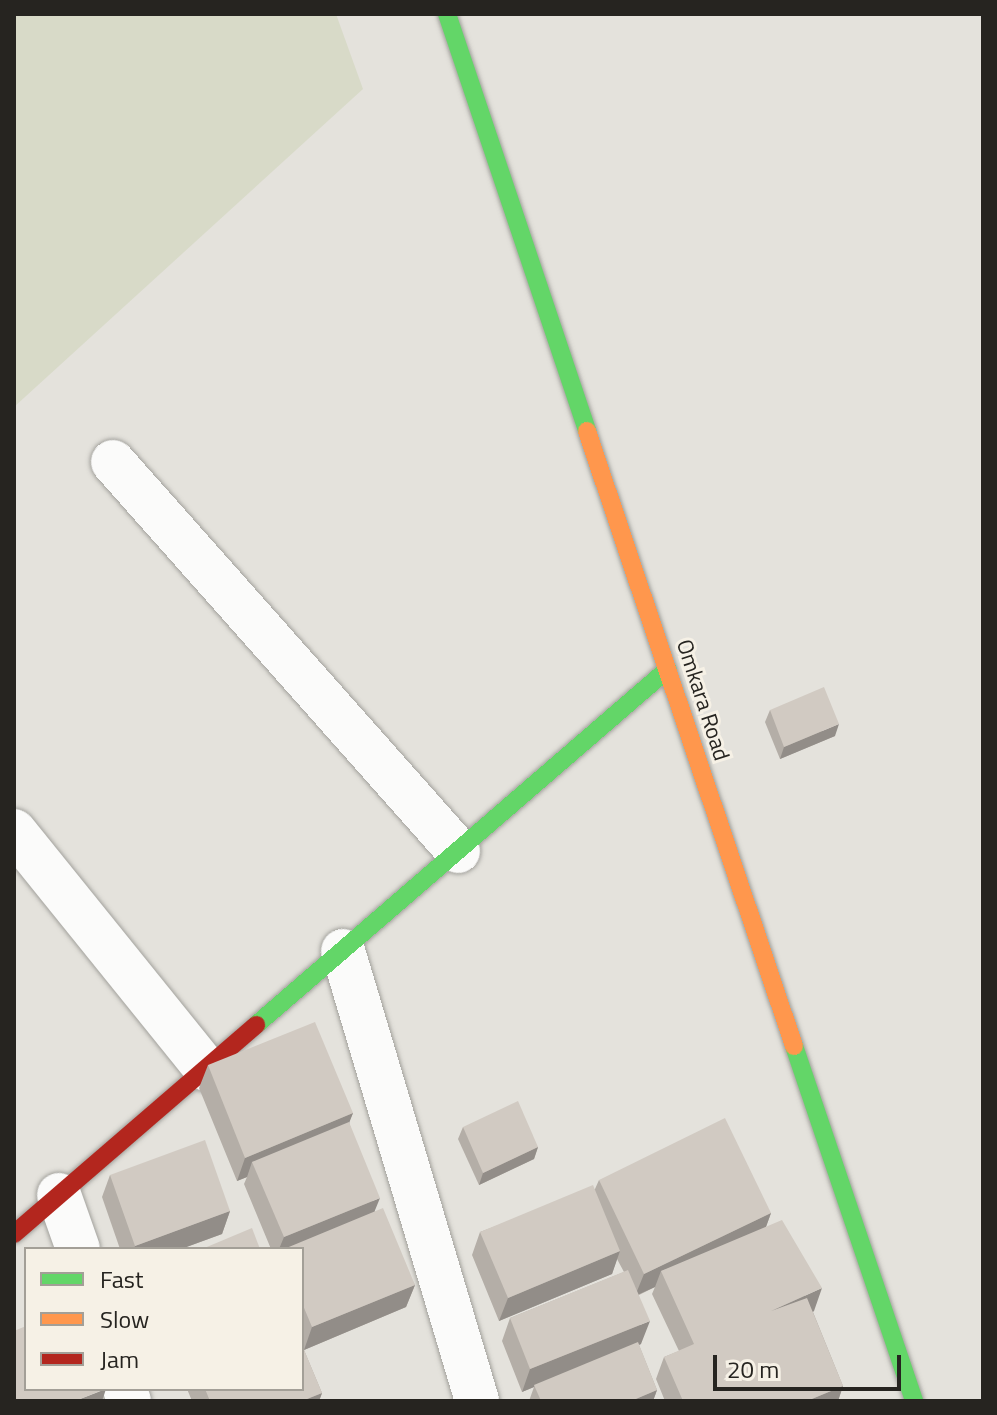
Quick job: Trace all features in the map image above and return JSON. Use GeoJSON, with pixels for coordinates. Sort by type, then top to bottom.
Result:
{"type":"FeatureCollection","features":[{"type":"Feature","properties":{"kind":"street","name":"Omkara Road"},"geometry":{"type":"LineString","coordinates":[[447,14],[914,1401]]}},
{"type":"Feature","properties":{"kind":"street"},"geometry":{"type":"LineString","coordinates":[[113,462],[458,851]]}},
{"type":"Feature","properties":{"kind":"street"},"geometry":{"type":"LineString","coordinates":[[14,1234],[668,669]]}},
{"type":"Feature","properties":{"kind":"street"},"geometry":{"type":"LineString","coordinates":[[14,831],[206,1069]]}},
{"type":"Feature","properties":{"kind":"street"},"geometry":{"type":"LineString","coordinates":[[343,951],[477,1401]]}},
{"type":"Feature","properties":{"kind":"street"},"geometry":{"type":"LineString","coordinates":[[59,1195],[77,1247]]}},
{"type":"Feature","properties":{"kind":"green space"},"geometry":{"type":"Polygon","coordinates":[[[14,14],[336,14],[363,89],[14,407],[14,14]]]}},
{"type":"Feature","properties":{"kind":"building"},"geometry":{"type":"Polygon","coordinates":[[[824,687],[839,724],[784,747],[770,710],[824,687]]]}},
{"type":"Feature","properties":{"kind":"building"},"geometry":{"type":"Polygon","coordinates":[[[315,1022],[353,1113],[245,1158],[208,1065],[315,1022]]]}},
{"type":"Feature","properties":{"kind":"building"},"geometry":{"type":"Polygon","coordinates":[[[518,1101],[538,1147],[483,1173],[463,1127],[518,1101]]]}},
{"type":"Feature","properties":{"kind":"building"},"geometry":{"type":"Polygon","coordinates":[[[725,1118],[771,1213],[644,1274],[599,1180],[725,1118]]]}},
{"type":"Feature","properties":{"kind":"building"},"geometry":{"type":"Polygon","coordinates":[[[349,1122],[380,1198],[284,1237],[252,1162],[349,1122]]]}},
{"type":"Feature","properties":{"kind":"building"},"geometry":{"type":"Polygon","coordinates":[[[205,1140],[230,1211],[135,1246],[110,1175],[205,1140]]]}},
{"type":"Feature","properties":{"kind":"building"},"geometry":{"type":"Polygon","coordinates":[[[593,1185],[620,1251],[508,1298],[480,1232],[593,1185]]]}},
{"type":"Feature","properties":{"kind":"building"},"geometry":{"type":"Polygon","coordinates":[[[383,1208],[415,1285],[312,1327],[304,1308],[304,1247],[289,1247],[383,1208]]]}},
{"type":"Feature","properties":{"kind":"building"},"geometry":{"type":"Polygon","coordinates":[[[782,1220],[822,1288],[771,1311],[807,1298],[843,1386],[807,1401],[683,1401],[664,1357],[694,1344],[661,1271],[782,1220]]]}},
{"type":"Feature","properties":{"kind":"building"},"geometry":{"type":"Polygon","coordinates":[[[252,1228],[259,1247],[207,1247],[252,1228]]]}},
{"type":"Feature","properties":{"kind":"building"},"geometry":{"type":"Polygon","coordinates":[[[628,1270],[650,1321],[530,1369],[510,1318],[628,1270]]]}},
{"type":"Feature","properties":{"kind":"building"},"geometry":{"type":"Polygon","coordinates":[[[24,1327],[24,1391],[100,1391],[75,1401],[14,1401],[14,1331],[24,1327]]]}},
{"type":"Feature","properties":{"kind":"building"},"geometry":{"type":"Polygon","coordinates":[[[638,1342],[657,1390],[631,1401],[541,1401],[534,1385],[638,1342]]]}},
{"type":"Feature","properties":{"kind":"building"},"geometry":{"type":"Polygon","coordinates":[[[304,1350],[322,1393],[302,1401],[210,1401],[206,1391],[304,1391],[304,1350]]]}},
{"type":"Feature","properties":{"kind":"traffic: fast"},"geometry":{"type":"LineString","coordinates":[[447,14],[587,431]]}},
{"type":"Feature","properties":{"kind":"traffic: fast"},"geometry":{"type":"LineString","coordinates":[[256,1025],[668,669]]}},
{"type":"Feature","properties":{"kind":"traffic: fast"},"geometry":{"type":"LineString","coordinates":[[794,1046],[914,1401]]}},
{"type":"Feature","properties":{"kind":"traffic: slow"},"geometry":{"type":"LineString","coordinates":[[587,431],[794,1046]]}},
{"type":"Feature","properties":{"kind":"traffic: jam"},"geometry":{"type":"LineString","coordinates":[[14,1234],[256,1025]]}}]}
